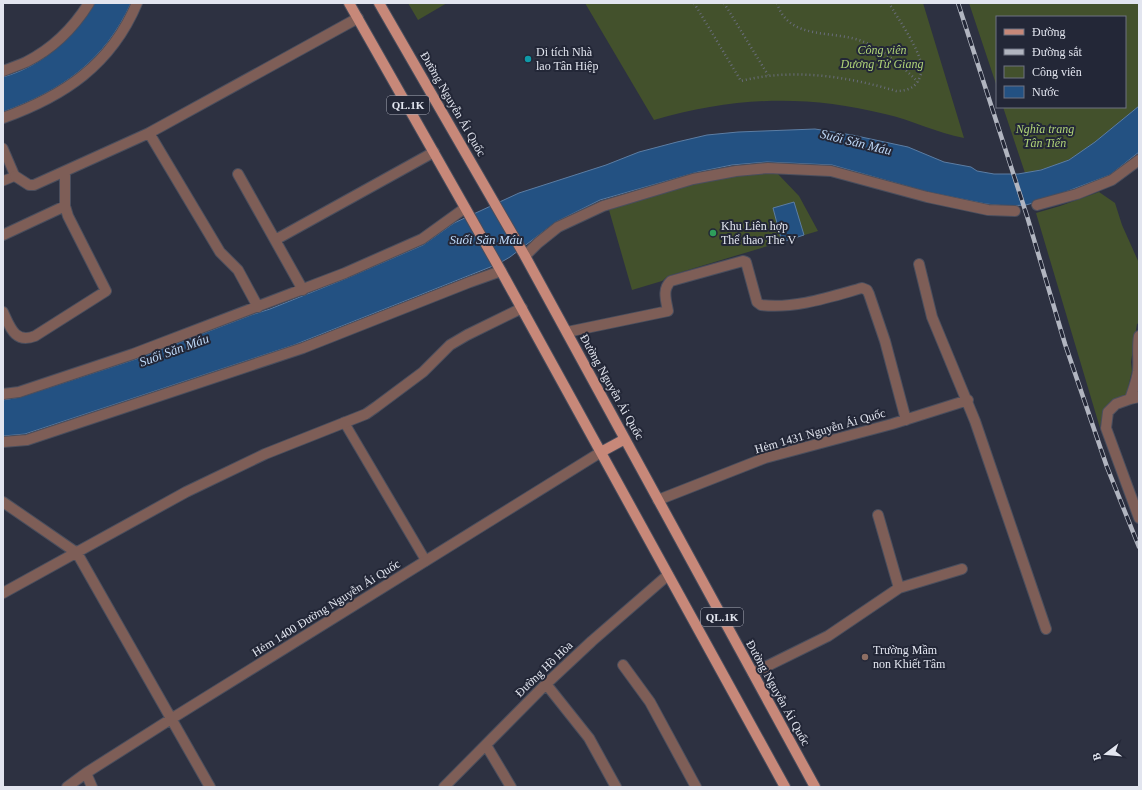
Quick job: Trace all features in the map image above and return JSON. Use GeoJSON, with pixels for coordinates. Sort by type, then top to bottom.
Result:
{"type":"FeatureCollection","features":[{"type":"Feature","properties":{"kind":"main road","name":"QL.1K"},"geometry":{"type":"LineString","coordinates":[[349,3],[522,308],[785,787]]}},
{"type":"Feature","properties":{"kind":"main road","name":"Đường Nguyễn Ái Quốc"},"geometry":{"type":"LineString","coordinates":[[379,3],[525,256],[815,787]]}},
{"type":"Feature","properties":{"kind":"main road"},"geometry":{"type":"LineString","coordinates":[[601,452],[625,439]]}},
{"type":"Feature","properties":{"kind":"street"},"geometry":{"type":"LineString","coordinates":[[3,71],[26,62],[48,48],[69,29],[89,3]]}},
{"type":"Feature","properties":{"kind":"street"},"geometry":{"type":"LineString","coordinates":[[3,118],[46,100],[73,84],[96,65],[111,48],[132,15],[137,3]]}},
{"type":"Feature","properties":{"kind":"street"},"geometry":{"type":"LineString","coordinates":[[15,176],[32,186],[65,172],[149,133],[358,18]]}},
{"type":"Feature","properties":{"kind":"street"},"geometry":{"type":"LineString","coordinates":[[149,133],[220,252],[241,274],[258,307]]}},
{"type":"Feature","properties":{"kind":"street"},"geometry":{"type":"LineString","coordinates":[[275,240],[434,152]]}},
{"type":"Feature","properties":{"kind":"street"},"geometry":{"type":"LineString","coordinates":[[1036,205],[1077,194],[1112,180],[1139,160]]}},
{"type":"Feature","properties":{"kind":"street"},"geometry":{"type":"LineString","coordinates":[[525,256],[558,227],[604,206],[693,179],[742,170],[768,168],[831,171],[927,197],[988,210],[1015,211]]}},
{"type":"Feature","properties":{"kind":"street"},"geometry":{"type":"LineString","coordinates":[[3,312],[14,334],[21,338],[30,338],[106,291],[68,216],[65,206],[65,172]]}},
{"type":"Feature","properties":{"kind":"street"},"geometry":{"type":"LineString","coordinates":[[238,174],[303,290]]}},
{"type":"Feature","properties":{"kind":"street"},"geometry":{"type":"LineString","coordinates":[[3,235],[65,206]]}},
{"type":"Feature","properties":{"kind":"street"},"geometry":{"type":"LineString","coordinates":[[3,394],[20,392],[134,354],[303,290],[422,239],[465,208]]}},
{"type":"Feature","properties":{"kind":"street"},"geometry":{"type":"LineString","coordinates":[[567,332],[668,311],[665,292],[666,285],[671,281],[743,260],[746,262],[757,302],[761,305],[794,304],[819,300],[862,288],[869,294],[885,341],[906,420]]}},
{"type":"Feature","properties":{"kind":"street"},"geometry":{"type":"LineString","coordinates":[[919,264],[932,316],[968,400],[1046,628]]}},
{"type":"Feature","properties":{"kind":"street"},"geometry":{"type":"LineString","coordinates":[[3,442],[27,440],[303,348],[501,271]]}},
{"type":"Feature","properties":{"kind":"street"},"geometry":{"type":"LineString","coordinates":[[3,593],[186,492],[265,454],[357,418],[376,407],[423,372],[450,345],[522,308]]}},
{"type":"Feature","properties":{"kind":"street"},"geometry":{"type":"LineString","coordinates":[[1139,336],[1137,352],[1138,370],[1134,388],[1135,398],[1116,404],[1108,412],[1106,428],[1139,518]]}},
{"type":"Feature","properties":{"kind":"street","name":"Hẻm 1431 Nguyễn Ái Quốc"},"geometry":{"type":"LineString","coordinates":[[658,500],[771,456],[906,420],[968,400]]}},
{"type":"Feature","properties":{"kind":"street","name":"Hẻm 1400 Đường Nguyễn Ái Quốc"},"geometry":{"type":"LineString","coordinates":[[67,787],[86,773],[171,719],[601,452]]}},
{"type":"Feature","properties":{"kind":"street"},"geometry":{"type":"LineString","coordinates":[[3,502],[77,553],[210,787]]}},
{"type":"Feature","properties":{"kind":"street"},"geometry":{"type":"LineString","coordinates":[[878,515],[899,588]]}},
{"type":"Feature","properties":{"kind":"street"},"geometry":{"type":"LineString","coordinates":[[753,673],[828,636],[899,588],[962,569]]}},
{"type":"Feature","properties":{"kind":"street","name":"Đường Hồ Hòa"},"geometry":{"type":"LineString","coordinates":[[444,787],[546,684],[592,641],[668,575]]}},
{"type":"Feature","properties":{"kind":"street"},"geometry":{"type":"LineString","coordinates":[[623,665],[650,702],[696,787]]}},
{"type":"Feature","properties":{"kind":"street"},"geometry":{"type":"LineString","coordinates":[[546,684],[589,738],[616,787]]}},
{"type":"Feature","properties":{"kind":"street"},"geometry":{"type":"LineString","coordinates":[[486,745],[511,787]]}},
{"type":"Feature","properties":{"kind":"street"},"geometry":{"type":"LineString","coordinates":[[86,773],[92,787]]}},
{"type":"Feature","properties":{"kind":"lane"},"geometry":{"type":"LineString","coordinates":[[3,148],[15,176],[3,180]]}},
{"type":"Feature","properties":{"kind":"lane"},"geometry":{"type":"LineString","coordinates":[[344,422],[426,562]]}},
{"type":"Feature","properties":{"kind":"path"},"geometry":{"type":"LineString","coordinates":[[694,3],[741,81],[768,75],[798,74],[868,84],[896,91],[908,90],[918,82],[922,70],[919,57],[889,3]]}},
{"type":"Feature","properties":{"kind":"path"},"geometry":{"type":"LineString","coordinates":[[724,3],[768,75]]}},
{"type":"Feature","properties":{"kind":"path"},"geometry":{"type":"LineString","coordinates":[[777,3],[782,14],[794,25],[811,32],[844,36],[863,41],[889,56],[918,82]]}},
{"type":"Feature","properties":{"kind":"green space"},"geometry":{"type":"Polygon","coordinates":[[[408,3],[447,3],[418,20],[408,3]]]}},
{"type":"Feature","properties":{"kind":"green space","name":"Công viên Dương Tử Giang"},"geometry":{"type":"Polygon","coordinates":[[[585,3],[923,3],[964,138],[885,114],[826,103],[798,101],[741,103],[684,112],[654,120],[585,3]]]}},
{"type":"Feature","properties":{"kind":"green space","name":"Nghĩa trang Tân Tiến"},"geometry":{"type":"Polygon","coordinates":[[[969,3],[1139,3],[1139,106],[1097,141],[1070,159],[1054,166],[1025,173],[1003,108],[1126,108],[1126,16],[996,16],[996,84],[969,3]]]}},
{"type":"Feature","properties":{"kind":"green space","name":"Khu Liên hợp Thể thao The V"},"geometry":{"type":"Polygon","coordinates":[[[777,173],[799,196],[818,231],[668,276],[662,281],[632,290],[609,210],[713,180],[734,176],[777,173]]]}},
{"type":"Feature","properties":{"kind":"green space"},"geometry":{"type":"Polygon","coordinates":[[[1099,192],[1115,203],[1122,225],[1139,263],[1139,323],[1137,324],[1131,362],[1132,371],[1126,395],[1113,400],[1106,406],[1100,428],[1036,213],[1099,192]]]}},
{"type":"Feature","properties":{"kind":"water"},"geometry":{"type":"Polygon","coordinates":[[[95,3],[131,3],[108,42],[79,71],[62,84],[44,94],[3,112],[3,77],[31,66],[56,49],[77,27],[95,3]]]}},
{"type":"Feature","properties":{"kind":"water","name":"Suối Săn Máu"},"geometry":{"type":"Polygon","coordinates":[[[1139,106],[1139,152],[1110,175],[1047,199],[1026,205],[1006,206],[986,204],[927,192],[832,165],[767,162],[732,165],[698,172],[600,200],[556,222],[510,257],[498,264],[294,345],[25,434],[3,436],[3,400],[20,397],[136,359],[270,309],[423,245],[454,223],[519,193],[606,165],[639,152],[707,135],[738,132],[815,129],[908,147],[944,162],[971,167],[977,171],[994,174],[1018,174],[1041,170],[1069,160],[1095,142],[1139,106]]]}},
{"type":"Feature","properties":{"kind":"water"},"geometry":{"type":"Polygon","coordinates":[[[794,202],[804,235],[782,242],[773,208],[794,202]]]}},
{"type":"Feature","properties":{"kind":"railway"},"geometry":{"type":"LineString","coordinates":[[958,3],[1027,216],[1065,344],[1107,467],[1139,547]]}},
{"type":"Feature","properties":{"kind":"place","name":"Di tích Nhà lao Tân Hiệp"},"geometry":{"type":"Point","coordinates":[528,59]}},
{"type":"Feature","properties":{"kind":"place","name":"Khu Liên hợp Thể thao The V"},"geometry":{"type":"Point","coordinates":[713,233]}},
{"type":"Feature","properties":{"kind":"place","name":"Trường Mầm non Khiết Tâm"},"geometry":{"type":"Point","coordinates":[865,657]}}]}
